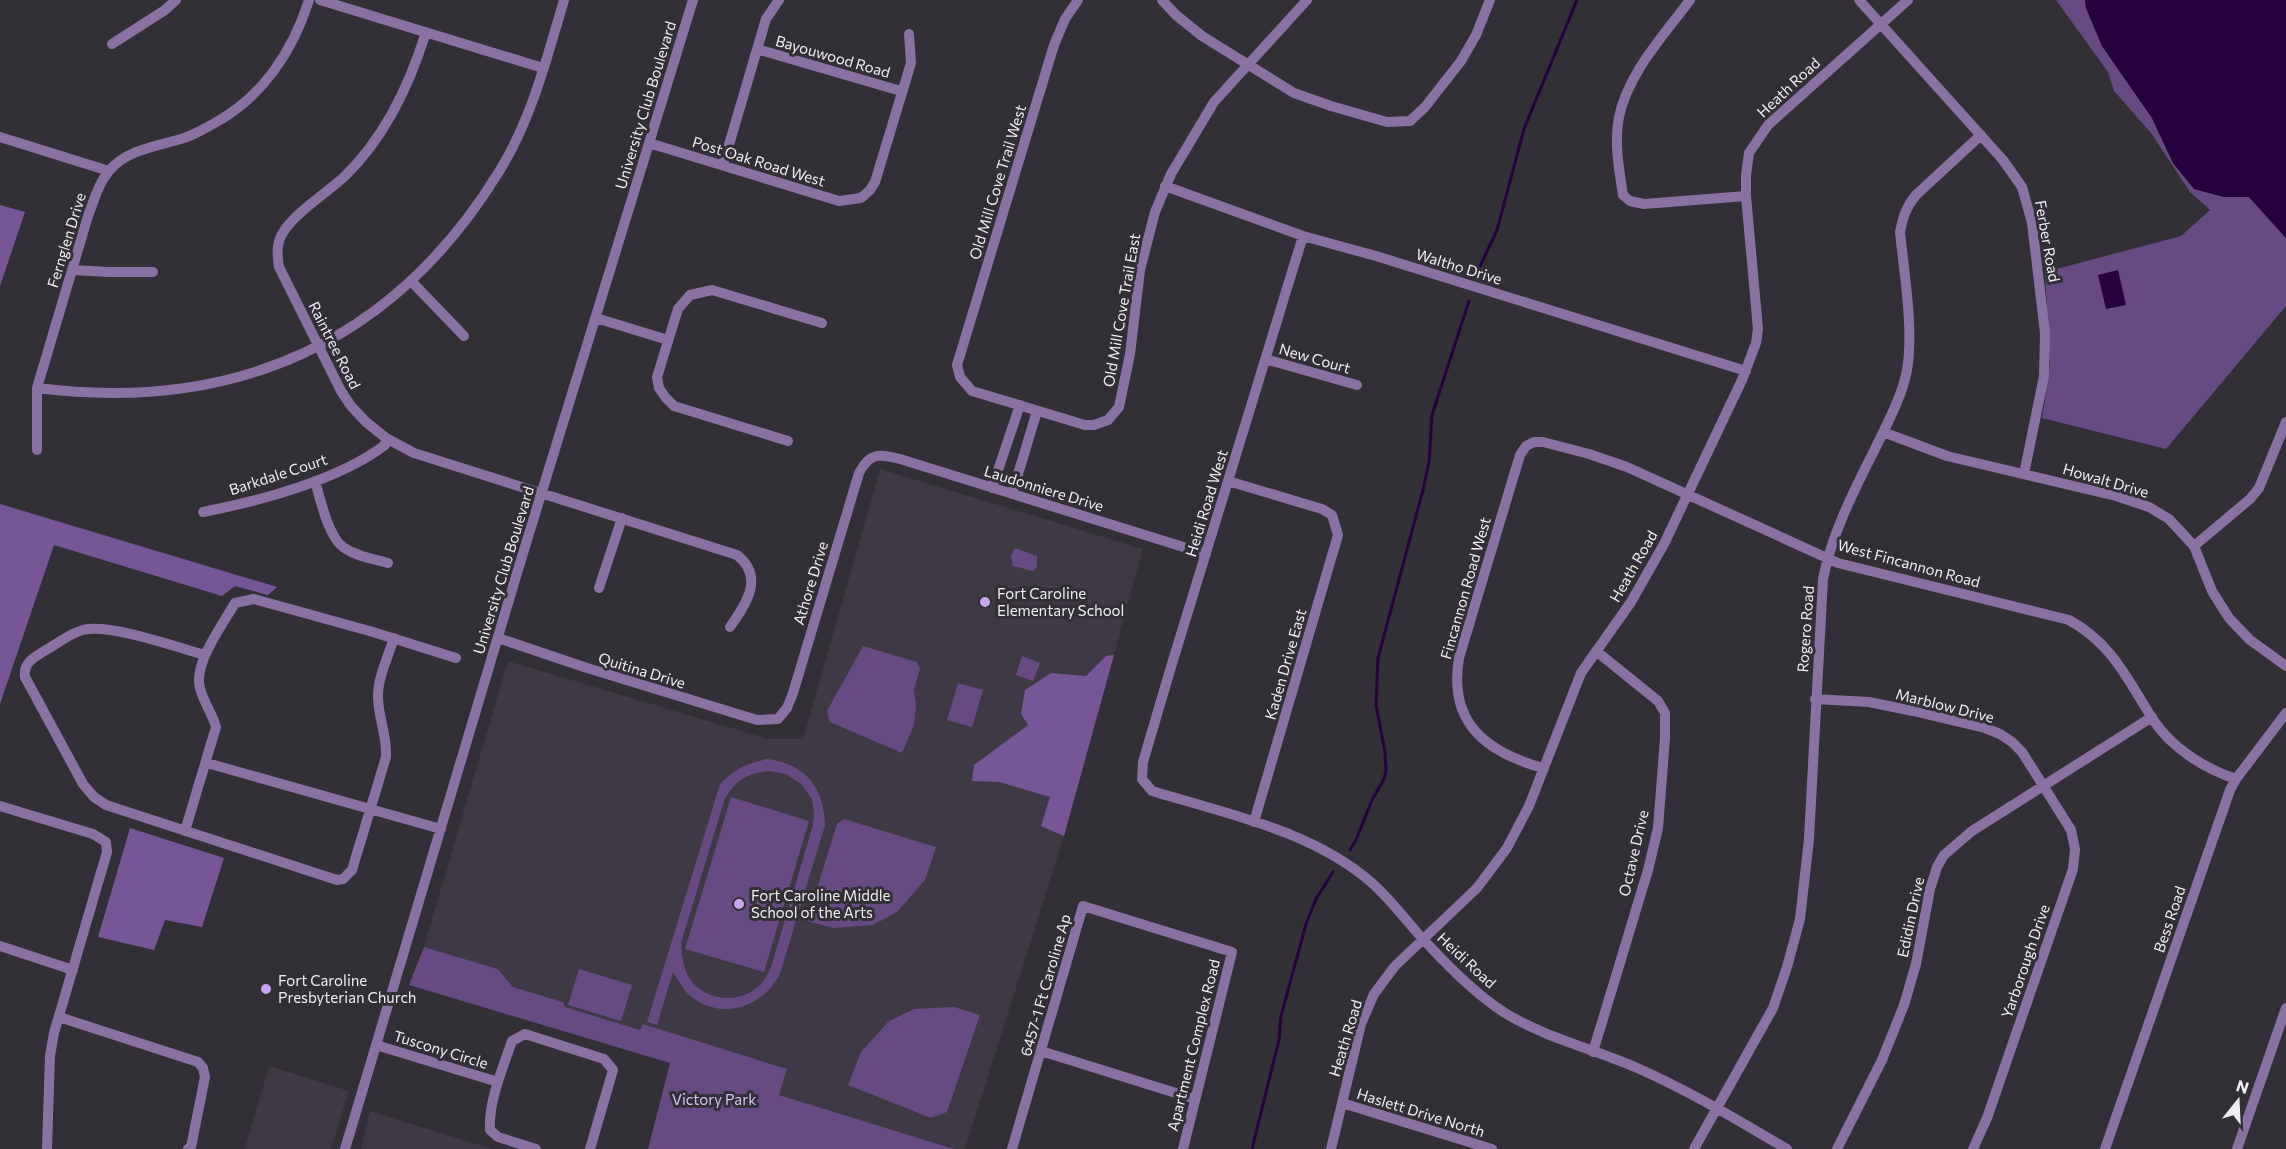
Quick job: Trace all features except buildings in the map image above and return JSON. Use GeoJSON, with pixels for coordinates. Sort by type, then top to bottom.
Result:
{"type":"FeatureCollection","features":[{"type":"Feature","properties":{"kind":"street"},"geometry":{"type":"LineString","coordinates":[[112,44],[165,10],[176,0]]}},
{"type":"Feature","properties":{"kind":"street","name":"Fernglen Drive"},"geometry":{"type":"LineString","coordinates":[[37,450],[37,388],[97,190],[109,171],[133,154],[193,134],[213,124],[236,109],[257,91],[274,72],[297,33],[309,0]]}},
{"type":"Feature","properties":{"kind":"street"},"geometry":{"type":"LineString","coordinates":[[320,0],[543,68]]}},
{"type":"Feature","properties":{"kind":"street"},"geometry":{"type":"LineString","coordinates":[[37,388],[80,393],[166,392],[238,378],[278,365],[368,316],[434,260],[490,188],[517,138],[543,68],[564,0]]}},
{"type":"Feature","properties":{"kind":"street","name":"University Club Boulevard"},"geometry":{"type":"LineString","coordinates":[[345,1149],[693,0]]}},
{"type":"Feature","properties":{"kind":"street"},"geometry":{"type":"LineString","coordinates":[[723,165],[766,20],[779,0]]}},
{"type":"Feature","properties":{"kind":"street","name":"Old Mill Cove Trail West"},"geometry":{"type":"LineString","coordinates":[[1020,405],[972,391],[960,377],[957,365],[1051,56],[1065,19],[1078,0]]}},
{"type":"Feature","properties":{"kind":"street"},"geometry":{"type":"LineString","coordinates":[[1162,0],[1192,29],[1272,81],[1304,98],[1387,122],[1410,121],[1425,107],[1461,61],[1476,35],[1490,0]]}},
{"type":"Feature","properties":{"kind":"street","name":"Old Mill Cove Trail East"},"geometry":{"type":"LineString","coordinates":[[1037,411],[1085,425],[1094,425],[1108,420],[1119,407],[1130,354],[1140,270],[1148,235],[1165,186],[1214,102],[1307,0]]}},
{"type":"Feature","properties":{"kind":"street"},"geometry":{"type":"LineString","coordinates":[[1690,0],[1647,57],[1625,98],[1618,118],[1617,148],[1623,195],[1630,201],[1644,204],[1746,196]]}},
{"type":"Feature","properties":{"kind":"street","name":"Ferber Road"},"geometry":{"type":"LineString","coordinates":[[1859,0],[2003,160],[2022,187],[2032,223],[2045,333],[2044,376],[2024,474]]}},
{"type":"Feature","properties":{"kind":"street","name":"Heath Road"},"geometry":{"type":"LineString","coordinates":[[1331,1149],[1367,1007],[1395,966],[1477,888],[1507,848],[1529,806],[1581,673],[1648,573],[1689,494],[1746,371],[1756,344],[1758,329],[1746,196],[1747,164],[1749,153],[1756,139],[1800,95],[1908,0]]}},
{"type":"Feature","properties":{"kind":"street","name":"Raintree Road"},"geometry":{"type":"LineString","coordinates":[[426,32],[407,84],[380,132],[349,172],[296,218],[280,237],[277,254],[279,267],[317,345],[351,406],[386,438],[414,453],[730,551],[743,560],[750,570],[751,588],[744,606],[730,627]]}},
{"type":"Feature","properties":{"kind":"street"},"geometry":{"type":"LineString","coordinates":[[901,91],[911,63],[909,34]]}},
{"type":"Feature","properties":{"kind":"street","name":"Bayouwood Road"},"geometry":{"type":"LineString","coordinates":[[757,49],[901,91]]}},
{"type":"Feature","properties":{"kind":"street","name":"Post Oak Road West"},"geometry":{"type":"LineString","coordinates":[[649,143],[838,201],[861,198],[875,182],[901,91]]}},
{"type":"Feature","properties":{"kind":"street","name":"Rogero Road"},"geometry":{"type":"LineString","coordinates":[[1694,1149],[1773,1008],[1796,939],[1803,901],[1809,840],[1823,579],[1827,557],[1883,432],[1907,370],[1908,328],[1900,232],[1905,211],[1916,195],[1981,135]]}},
{"type":"Feature","properties":{"kind":"street"},"geometry":{"type":"LineString","coordinates":[[0,137],[109,171]]}},
{"type":"Feature","properties":{"kind":"street","name":"Waltho Drive"},"geometry":{"type":"LineString","coordinates":[[1165,186],[1303,236],[1376,256],[1746,371]]}},
{"type":"Feature","properties":{"kind":"street","name":"Heidi Road West"},"geometry":{"type":"LineString","coordinates":[[1142,779],[1143,762],[1303,236]]}},
{"type":"Feature","properties":{"kind":"street"},"geometry":{"type":"LineString","coordinates":[[73,270],[153,272]]}},
{"type":"Feature","properties":{"kind":"street"},"geometry":{"type":"LineString","coordinates":[[411,281],[464,336]]}},
{"type":"Feature","properties":{"kind":"street"},"geometry":{"type":"LineString","coordinates":[[788,441],[674,406],[659,388],[657,377],[682,303],[690,295],[712,290],[822,324]]}},
{"type":"Feature","properties":{"kind":"street"},"geometry":{"type":"LineString","coordinates":[[596,318],[668,340]]}},
{"type":"Feature","properties":{"kind":"street","name":"New Court"},"geometry":{"type":"LineString","coordinates":[[1265,359],[1357,385]]}},
{"type":"Feature","properties":{"kind":"street"},"geometry":{"type":"LineString","coordinates":[[992,488],[1020,405],[1037,411],[1012,494]]}},
{"type":"Feature","properties":{"kind":"street"},"geometry":{"type":"LineString","coordinates":[[2194,546],[2250,499],[2259,488],[2286,422]]}},
{"type":"Feature","properties":{"kind":"street","name":"Howalt Drive"},"geometry":{"type":"LineString","coordinates":[[1883,432],[1947,456],[2116,496],[2149,507],[2169,519],[2194,546],[2212,591],[2223,611],[2250,640],[2286,666]]}},
{"type":"Feature","properties":{"kind":"street","name":"Barkdale Court"},"geometry":{"type":"LineString","coordinates":[[203,512],[315,481],[375,452],[385,445],[386,438]]}},
{"type":"Feature","properties":{"kind":"street","name":"West Fincannon Road"},"geometry":{"type":"LineString","coordinates":[[1526,446],[1534,442],[1543,442],[1627,467],[1851,567],[2069,620],[2093,635],[2106,647],[2164,734],[2187,754],[2236,779]]}},
{"type":"Feature","properties":{"kind":"street","name":"Fincannon Road West"},"geometry":{"type":"LineString","coordinates":[[1526,446],[1516,466],[1459,658],[1456,676],[1461,708],[1467,721],[1480,737],[1506,755],[1544,768]]}},
{"type":"Feature","properties":{"kind":"street","name":"Laudonniere Drive"},"geometry":{"type":"LineString","coordinates":[[872,456],[884,455],[900,459],[1206,554]]}},
{"type":"Feature","properties":{"kind":"street","name":"Athore Drive"},"geometry":{"type":"LineString","coordinates":[[778,719],[787,708],[793,693],[859,473],[872,456]]}},
{"type":"Feature","properties":{"kind":"street"},"geometry":{"type":"LineString","coordinates":[[315,481],[338,543],[349,551],[388,563]]}},
{"type":"Feature","properties":{"kind":"street","name":"Kaden Drive East"},"geometry":{"type":"LineString","coordinates":[[1228,481],[1322,509],[1332,515],[1338,535],[1254,822]]}},
{"type":"Feature","properties":{"kind":"street"},"geometry":{"type":"LineString","coordinates":[[599,588],[622,518]]}},
{"type":"Feature","properties":{"kind":"street"},"geometry":{"type":"LineString","coordinates":[[185,831],[216,727],[199,683],[199,673],[205,655],[235,603],[248,599],[320,617],[456,658]]}},
{"type":"Feature","properties":{"kind":"street"},"geometry":{"type":"LineString","coordinates":[[205,655],[99,627],[80,630],[34,657],[24,670],[25,677],[87,790],[106,805],[337,880],[343,879],[352,870],[386,757],[386,737],[378,697],[379,685],[394,638]]}},
{"type":"Feature","properties":{"kind":"street","name":"Quitina Drive"},"geometry":{"type":"LineString","coordinates":[[498,638],[595,671],[747,717],[758,720],[778,719]]}},
{"type":"Feature","properties":{"kind":"street","name":"Octave Drive"},"geometry":{"type":"LineString","coordinates":[[1593,1052],[1648,870],[1658,828],[1665,738],[1665,712],[1658,700],[1596,651]]}},
{"type":"Feature","properties":{"kind":"street","name":"Marblow Drive"},"geometry":{"type":"LineString","coordinates":[[1815,699],[1869,702],[1891,706],[2000,734],[2022,752],[2044,785]]}},
{"type":"Feature","properties":{"kind":"street","name":"Bess Road"},"geometry":{"type":"LineString","coordinates":[[2105,1149],[2236,779],[2286,712]]}},
{"type":"Feature","properties":{"kind":"street","name":"Edidin Drive"},"geometry":{"type":"LineString","coordinates":[[1837,1149],[1882,1060],[1904,1005],[1916,964],[1930,889],[1937,867],[1948,850],[1960,839],[2152,717]]}},
{"type":"Feature","properties":{"kind":"street"},"geometry":{"type":"LineString","coordinates":[[207,763],[441,829]]}},
{"type":"Feature","properties":{"kind":"street","name":"Heidi Road"},"geometry":{"type":"LineString","coordinates":[[1142,779],[1152,791],[1254,822],[1318,846],[1348,864],[1374,885],[1423,939],[1482,996],[1497,1007],[1550,1036],[1656,1076],[1787,1149]]}},
{"type":"Feature","properties":{"kind":"street","name":"Yarborough Drive"},"geometry":{"type":"LineString","coordinates":[[1973,1149],[1987,1118],[2073,868],[2075,849],[2071,830],[2044,785]]}},
{"type":"Feature","properties":{"kind":"street"},"geometry":{"type":"LineString","coordinates":[[0,806],[93,834],[106,842],[107,852],[59,1017],[50,1056],[47,1149],[57,1149]]}},
{"type":"Feature","properties":{"kind":"street","name":"6457-1 Ft Caroline Ap"},"geometry":{"type":"LineString","coordinates":[[1012,1149],[1083,906],[1160,930]]}},
{"type":"Feature","properties":{"kind":"street","name":"Apartment Complex Road"},"geometry":{"type":"LineString","coordinates":[[1160,930],[1232,952],[1183,1149]]}},
{"type":"Feature","properties":{"kind":"street"},"geometry":{"type":"LineString","coordinates":[[0,946],[73,970]]}},
{"type":"Feature","properties":{"kind":"street"},"geometry":{"type":"LineString","coordinates":[[2237,1149],[2286,1008]]}},
{"type":"Feature","properties":{"kind":"street"},"geometry":{"type":"LineString","coordinates":[[59,1017],[198,1062],[203,1068],[205,1077],[191,1147],[188,1149]]}},
{"type":"Feature","properties":{"kind":"street","name":"Tuscony Circle"},"geometry":{"type":"LineString","coordinates":[[536,1149],[498,1137],[490,1130],[489,1122],[498,1082],[512,1041],[525,1034],[604,1059],[613,1070],[590,1149]]}},
{"type":"Feature","properties":{"kind":"street","name":"Tuscony Circle"},"geometry":{"type":"LineString","coordinates":[[376,1046],[498,1082]]}},
{"type":"Feature","properties":{"kind":"street"},"geometry":{"type":"LineString","coordinates":[[1041,1051],[1195,1099]]}},
{"type":"Feature","properties":{"kind":"street","name":"Haslett Drive North"},"geometry":{"type":"LineString","coordinates":[[1342,1103],[1488,1148]]}},
{"type":"Feature","properties":{"kind":"shaded area"},"geometry":{"type":"Polygon","coordinates":[[[2085,0],[2286,0],[2286,238],[2249,197],[2224,197],[2194,189],[2173,163],[2152,118],[2102,46],[2086,8],[2085,0]]]}},
{"type":"Feature","properties":{"kind":"shaded area"},"geometry":{"type":"Polygon","coordinates":[[[0,205],[25,212],[0,286],[0,205]]]}},
{"type":"Feature","properties":{"kind":"shaded area"},"geometry":{"type":"Polygon","coordinates":[[[2118,270],[2126,305],[2106,309],[2098,275],[2118,270]]]}},
{"type":"Feature","properties":{"kind":"shaded area","name":"Fort Caroline Middle School of the Arts"},"geometry":{"type":"Polygon","coordinates":[[[880,469],[1143,549],[1064,836],[965,1149],[954,1149],[778,1095],[787,1069],[642,1024],[641,1031],[565,1007],[563,1002],[513,987],[498,969],[424,947],[508,661],[768,739],[803,739],[880,469]]]}},
{"type":"Feature","properties":{"kind":"shaded area"},"geometry":{"type":"Polygon","coordinates":[[[0,504],[277,587],[268,595],[235,586],[222,596],[54,545],[0,704],[0,504]]]}},
{"type":"Feature","properties":{"kind":"shaded area"},"geometry":{"type":"Polygon","coordinates":[[[1114,655],[1064,836],[1041,826],[1050,797],[999,782],[972,781],[974,765],[1028,725],[1021,714],[1025,690],[1051,673],[1086,676],[1106,656],[1114,655]]]}},
{"type":"Feature","properties":{"kind":"shaded area"},"geometry":{"type":"Polygon","coordinates":[[[130,828],[224,858],[202,927],[165,920],[154,950],[98,937],[130,828]]]}},
{"type":"Feature","properties":{"kind":"shaded area"},"geometry":{"type":"Polygon","coordinates":[[[269,1066],[349,1091],[331,1149],[245,1149],[269,1066]]]}},
{"type":"Feature","properties":{"kind":"shaded area"},"geometry":{"type":"Polygon","coordinates":[[[370,1111],[492,1149],[361,1149],[370,1111]]]}},
{"type":"Feature","properties":{"kind":"green space"},"geometry":{"type":"Polygon","coordinates":[[[2056,0],[2085,0],[2086,8],[2102,46],[2152,118],[2173,163],[2194,189],[2224,197],[2249,197],[2286,238],[2286,306],[2166,449],[2042,418],[2050,366],[2045,272],[2181,236],[2210,210],[2190,192],[2151,133],[2114,91],[2108,72],[2056,0]]]}},
{"type":"Feature","properties":{"kind":"green space"},"geometry":{"type":"Polygon","coordinates":[[[1015,548],[1037,556],[1037,567],[1033,571],[1013,566],[1011,556],[1015,548]]]}},
{"type":"Feature","properties":{"kind":"green space"},"geometry":{"type":"Polygon","coordinates":[[[863,646],[917,662],[920,669],[914,689],[916,705],[914,725],[902,753],[830,722],[827,711],[863,646]]]}},
{"type":"Feature","properties":{"kind":"green space"},"geometry":{"type":"Polygon","coordinates":[[[1022,656],[1040,663],[1033,681],[1016,675],[1022,656]]]}},
{"type":"Feature","properties":{"kind":"green space"},"geometry":{"type":"Polygon","coordinates":[[[958,683],[983,690],[972,727],[947,720],[958,683]]]}},
{"type":"Feature","properties":{"kind":"green space"},"geometry":{"type":"Polygon","coordinates":[[[767,759],[780,762],[802,772],[816,789],[824,811],[825,825],[780,974],[773,985],[753,1002],[730,1009],[705,1005],[693,998],[684,990],[673,972],[657,1025],[647,1022],[720,784],[741,768],[767,759]],[[769,771],[748,776],[734,786],[725,798],[681,943],[688,976],[704,992],[714,996],[725,998],[747,994],[764,980],[771,967],[813,825],[812,799],[801,784],[786,774],[769,771]]]}},
{"type":"Feature","properties":{"kind":"green space"},"geometry":{"type":"Polygon","coordinates":[[[731,797],[809,821],[764,972],[685,949],[731,797]]]}},
{"type":"Feature","properties":{"kind":"green space"},"geometry":{"type":"Polygon","coordinates":[[[844,819],[936,847],[925,880],[897,912],[873,925],[833,928],[807,921],[837,824],[844,819]]]}},
{"type":"Feature","properties":{"kind":"green space","name":"Victory Park"},"geometry":{"type":"Polygon","coordinates":[[[424,947],[498,969],[513,987],[563,1002],[565,1007],[640,1030],[643,1024],[787,1069],[779,1095],[954,1149],[648,1149],[670,1063],[409,985],[424,947]]]}},
{"type":"Feature","properties":{"kind":"green space"},"geometry":{"type":"Polygon","coordinates":[[[579,969],[632,985],[621,1021],[568,1005],[579,969]]]}},
{"type":"Feature","properties":{"kind":"green space"},"geometry":{"type":"Polygon","coordinates":[[[954,1007],[980,1015],[947,1112],[931,1118],[848,1085],[861,1052],[889,1021],[914,1009],[954,1007]]]}},
{"type":"Feature","properties":{"kind":"waterway"},"geometry":{"type":"LineString","coordinates":[[1477,273],[1497,230],[1524,129],[1577,0]]}},
{"type":"Feature","properties":{"kind":"waterway"},"geometry":{"type":"LineString","coordinates":[[1350,850],[1386,771],[1385,752],[1376,705],[1378,658],[1423,490],[1429,462],[1432,415],[1469,301]]}},
{"type":"Feature","properties":{"kind":"waterway"},"geometry":{"type":"LineString","coordinates":[[1252,1149],[1279,1040],[1281,1016],[1306,924],[1316,899],[1333,872]]}},
{"type":"Feature","properties":{"kind":"place","name":"Fort Caroline Elementary School"},"geometry":{"type":"Point","coordinates":[985,602]}},
{"type":"Feature","properties":{"kind":"place","name":"Fort Caroline Middle School of the Arts"},"geometry":{"type":"Point","coordinates":[739,904]}},
{"type":"Feature","properties":{"kind":"place","name":"Fort Caroline Presbyterian Church"},"geometry":{"type":"Point","coordinates":[266,989]}}]}
